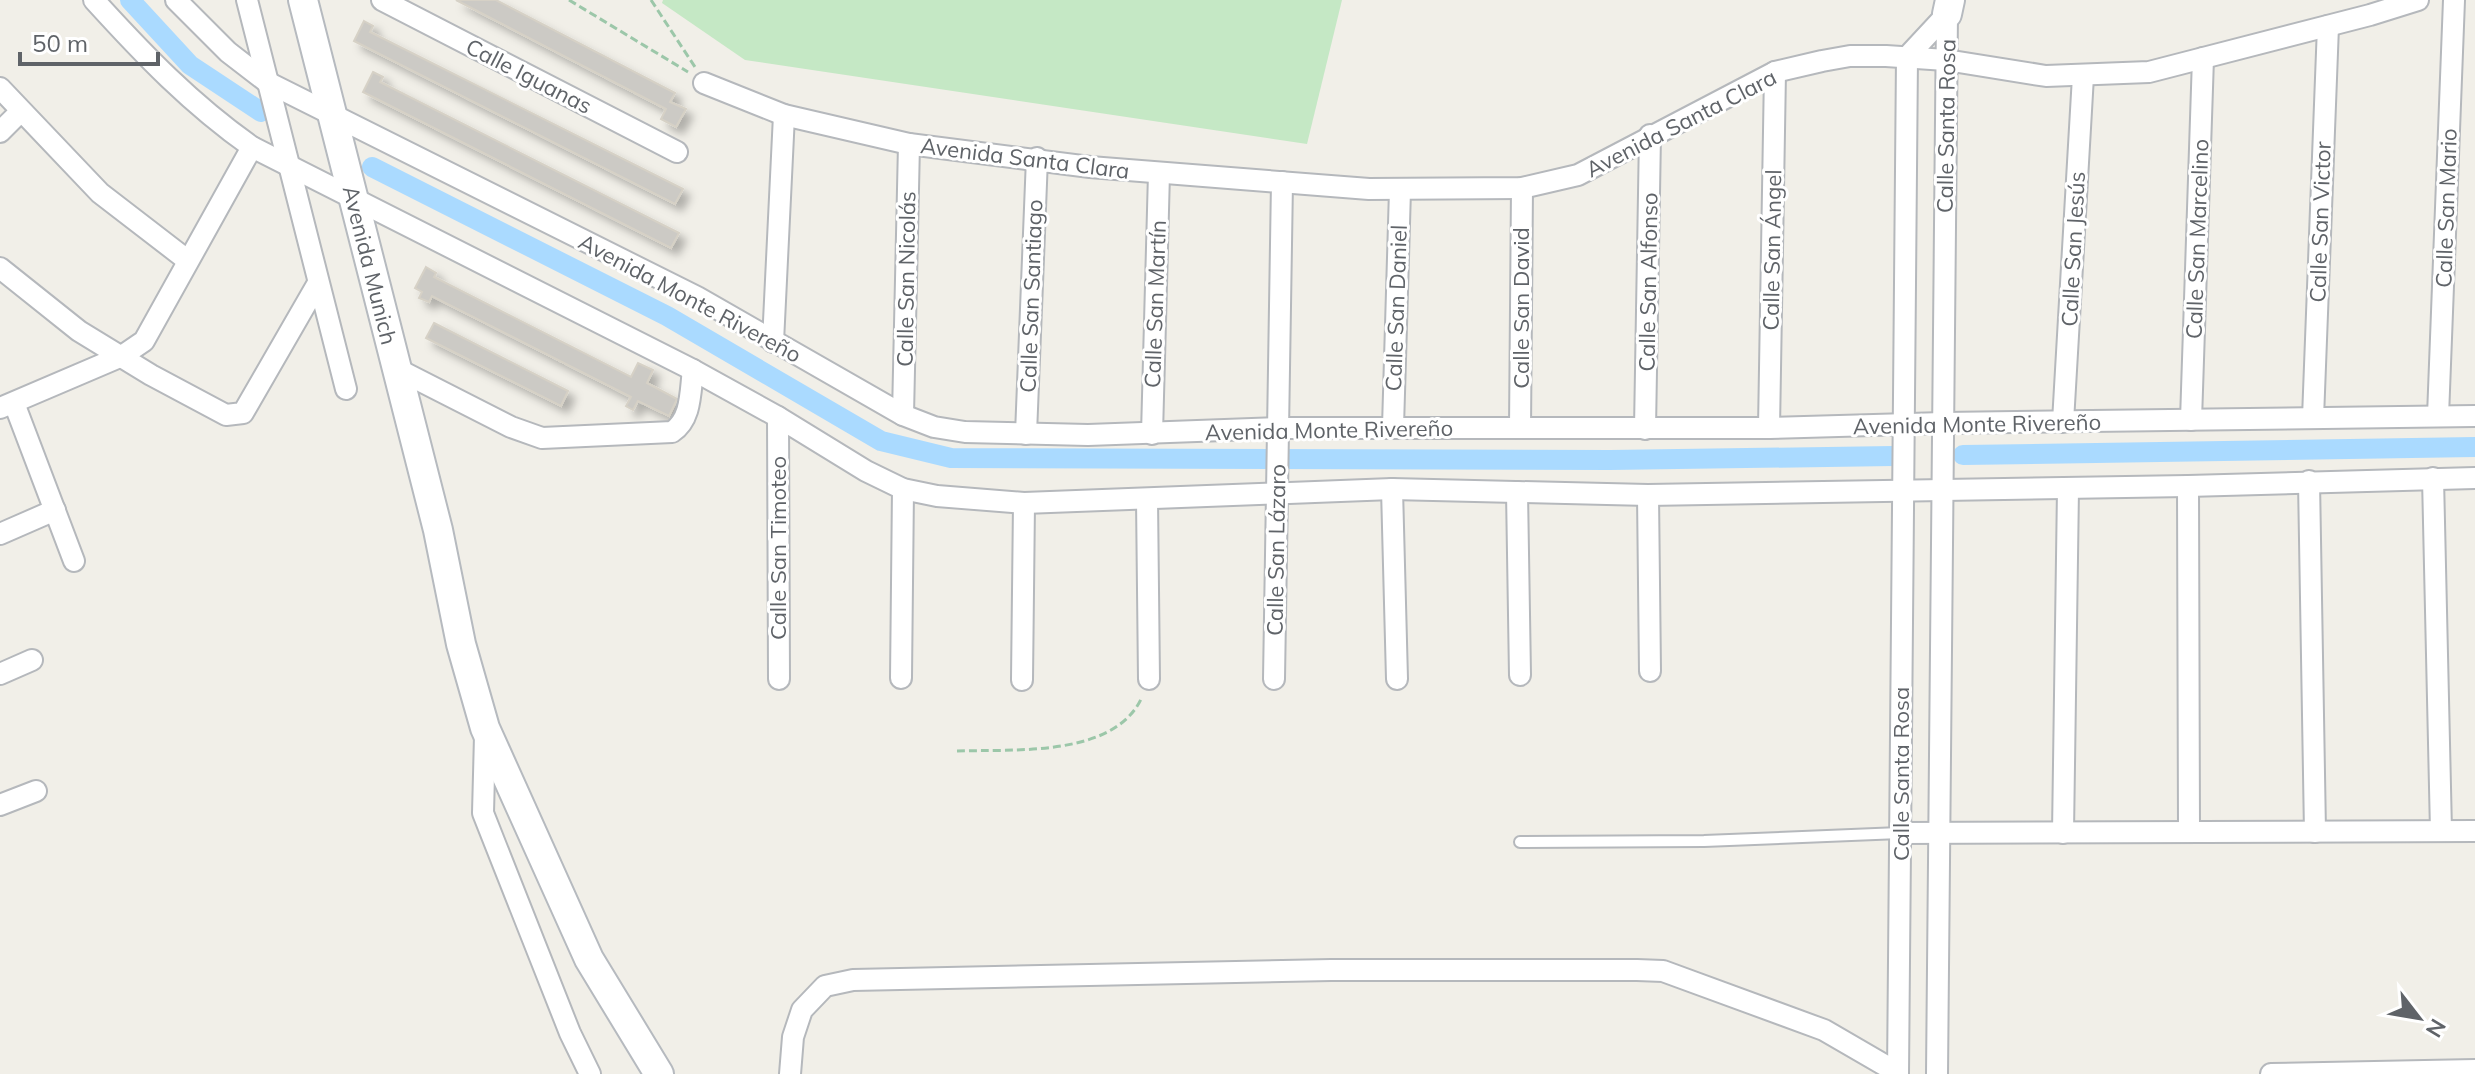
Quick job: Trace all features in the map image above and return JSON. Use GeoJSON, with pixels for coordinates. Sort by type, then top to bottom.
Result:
{"type":"FeatureCollection","features":[{"type":"Feature","properties":{"kind":"main road","name":"Avenida Munich"},"geometry":{"type":"LineString","coordinates":[[303,0],[438,530],[461,644],[485,728],[589,959],[659,1074]]}},
{"type":"Feature","properties":{"kind":"street"},"geometry":{"type":"LineString","coordinates":[[94,0],[174,86],[252,147],[693,370],[866,471],[903,489],[952,498],[1024,503],[1392,489],[1648,495],[2068,489],[2475,478]]}},
{"type":"Feature","properties":{"kind":"street","name":"Avenida Monte Rivereño"},"geometry":{"type":"LineString","coordinates":[[176,0],[228,52],[267,82],[697,297],[903,415],[934,427],[979,433],[1152,434],[1278,428],[1769,428],[2475,416]]}},
{"type":"Feature","properties":{"kind":"street"},"geometry":{"type":"LineString","coordinates":[[247,0],[346,389]]}},
{"type":"Feature","properties":{"kind":"street","name":"Calle Iguanas"},"geometry":{"type":"LineString","coordinates":[[382,0],[677,152]]}},
{"type":"Feature","properties":{"kind":"street","name":"Avenida Santa Clara"},"geometry":{"type":"LineString","coordinates":[[704,83],[784,115],[909,144],[1159,173],[1282,182],[1400,190],[1522,188],[1578,175],[1775,72],[1850,56],[1946,60],[2046,76],[2149,72],[2418,0]]}},
{"type":"Feature","properties":{"kind":"street","name":"Calle San Mario"},"geometry":{"type":"LineString","coordinates":[[2438,416],[2454,0]]}},
{"type":"Feature","properties":{"kind":"street","name":"Calle Santa Rosa"},"geometry":{"type":"LineString","coordinates":[[1898,1074],[1907,57],[1948,7]]}},
{"type":"Feature","properties":{"kind":"street","name":"Calle Santa Rosa"},"geometry":{"type":"LineString","coordinates":[[1937,1074],[1948,7]]}},
{"type":"Feature","properties":{"kind":"street","name":"Calle San Victor"},"geometry":{"type":"LineString","coordinates":[[2313,418],[2328,26]]}},
{"type":"Feature","properties":{"kind":"street","name":"Calle San Marcelino"},"geometry":{"type":"LineString","coordinates":[[2191,420],[2203,58]]}},
{"type":"Feature","properties":{"kind":"street","name":"Calle San Ángel"},"geometry":{"type":"LineString","coordinates":[[1769,428],[1775,72]]}},
{"type":"Feature","properties":{"kind":"street","name":"Calle San Jesús"},"geometry":{"type":"LineString","coordinates":[[2063,422],[2083,76]]}},
{"type":"Feature","properties":{"kind":"street"},"geometry":{"type":"LineString","coordinates":[[0,88],[100,193],[187,260]]}},
{"type":"Feature","properties":{"kind":"street"},"geometry":{"type":"LineString","coordinates":[[0,132],[21,111]]}},
{"type":"Feature","properties":{"kind":"street"},"geometry":{"type":"LineString","coordinates":[[773,342],[784,115]]}},
{"type":"Feature","properties":{"kind":"street","name":"Calle San Alfonso"},"geometry":{"type":"LineString","coordinates":[[1645,429],[1650,135]]}},
{"type":"Feature","properties":{"kind":"street","name":"Calle San Nicolás"},"geometry":{"type":"LineString","coordinates":[[903,415],[909,144]]}},
{"type":"Feature","properties":{"kind":"street"},"geometry":{"type":"LineString","coordinates":[[74,561],[55,510],[7,406],[122,356],[144,341],[252,147]]}},
{"type":"Feature","properties":{"kind":"street","name":"Calle San Santiago"},"geometry":{"type":"LineString","coordinates":[[1026,434],[1037,158]]}},
{"type":"Feature","properties":{"kind":"street","name":"Calle San Martín"},"geometry":{"type":"LineString","coordinates":[[1152,434],[1159,173]]}},
{"type":"Feature","properties":{"kind":"street","name":"Calle San Lázaro"},"geometry":{"type":"LineString","coordinates":[[1274,679],[1282,182]]}},
{"type":"Feature","properties":{"kind":"street","name":"Calle San David"},"geometry":{"type":"LineString","coordinates":[[1520,428],[1522,188]]}},
{"type":"Feature","properties":{"kind":"street","name":"Calle San Daniel"},"geometry":{"type":"LineString","coordinates":[[1393,427],[1400,190]]}},
{"type":"Feature","properties":{"kind":"street"},"geometry":{"type":"LineString","coordinates":[[0,268],[79,331],[151,375],[226,415],[243,413],[318,283]]}},
{"type":"Feature","properties":{"kind":"street"},"geometry":{"type":"LineString","coordinates":[[397,369],[511,427],[542,438],[672,432],[681,427],[685,419],[693,370]]}},
{"type":"Feature","properties":{"kind":"street","name":"Calle San Timoteo"},"geometry":{"type":"LineString","coordinates":[[778,417],[779,679]]}},
{"type":"Feature","properties":{"kind":"street"},"geometry":{"type":"LineString","coordinates":[[2433,478],[2441,831]]}},
{"type":"Feature","properties":{"kind":"street"},"geometry":{"type":"LineString","coordinates":[[2309,481],[2315,832]]}},
{"type":"Feature","properties":{"kind":"street"},"geometry":{"type":"LineString","coordinates":[[2188,486],[2189,832]]}},
{"type":"Feature","properties":{"kind":"street"},"geometry":{"type":"LineString","coordinates":[[901,678],[903,489]]}},
{"type":"Feature","properties":{"kind":"street"},"geometry":{"type":"LineString","coordinates":[[1392,489],[1397,679]]}},
{"type":"Feature","properties":{"kind":"street"},"geometry":{"type":"LineString","coordinates":[[2063,833],[2068,489]]}},
{"type":"Feature","properties":{"kind":"street"},"geometry":{"type":"LineString","coordinates":[[1517,492],[1520,675]]}},
{"type":"Feature","properties":{"kind":"street"},"geometry":{"type":"LineString","coordinates":[[1648,495],[1650,671]]}},
{"type":"Feature","properties":{"kind":"street"},"geometry":{"type":"LineString","coordinates":[[1147,499],[1149,679]]}},
{"type":"Feature","properties":{"kind":"street"},"geometry":{"type":"LineString","coordinates":[[1022,680],[1024,503]]}},
{"type":"Feature","properties":{"kind":"street"},"geometry":{"type":"LineString","coordinates":[[0,534],[55,510]]}},
{"type":"Feature","properties":{"kind":"street"},"geometry":{"type":"LineString","coordinates":[[0,674],[32,660]]}},
{"type":"Feature","properties":{"kind":"street"},"geometry":{"type":"LineString","coordinates":[[485,728],[483,813],[570,1033],[590,1074]]}},
{"type":"Feature","properties":{"kind":"street"},"geometry":{"type":"LineString","coordinates":[[0,805],[36,791]]}},
{"type":"Feature","properties":{"kind":"street"},"geometry":{"type":"LineString","coordinates":[[1900,833],[2475,831]]}},
{"type":"Feature","properties":{"kind":"street"},"geometry":{"type":"LineString","coordinates":[[790,1074],[793,1037],[802,1010],[825,986],[853,980],[1331,970],[1545,970],[1663,971],[1824,1030],[1898,1074]]}},
{"type":"Feature","properties":{"kind":"street"},"geometry":{"type":"LineString","coordinates":[[2271,1074],[2465,1072]]}},
{"type":"Feature","properties":{"kind":"lane"},"geometry":{"type":"LineString","coordinates":[[1520,842],[1704,841],[1900,833]]}},
{"type":"Feature","properties":{"kind":"path"},"geometry":{"type":"LineString","coordinates":[[569,0],[704,83]]}},
{"type":"Feature","properties":{"kind":"path"},"geometry":{"type":"LineString","coordinates":[[651,0],[704,83]]}},
{"type":"Feature","properties":{"kind":"path"},"geometry":{"type":"LineString","coordinates":[[957,751],[1046,747],[1092,738],[1118,728],[1131,716],[1149,679]]}},
{"type":"Feature","properties":{"kind":"green space"},"geometry":{"type":"Polygon","coordinates":[[[663,0],[1342,0],[1307,144],[745,60],[662,3],[663,0]]]}},
{"type":"Feature","properties":{"kind":"building"},"geometry":{"type":"Polygon","coordinates":[[[456,0],[496,0],[675,93],[670,102],[686,109],[676,127],[661,119],[666,109],[456,0]]]}},
{"type":"Feature","properties":{"kind":"building"},"geometry":{"type":"Polygon","coordinates":[[[364,21],[373,26],[370,32],[683,189],[675,204],[354,41],[364,21]]]}},
{"type":"Feature","properties":{"kind":"building"},"geometry":{"type":"Polygon","coordinates":[[[373,72],[383,77],[380,82],[679,233],[671,248],[363,92],[373,72]]]}},
{"type":"Feature","properties":{"kind":"building"},"geometry":{"type":"Polygon","coordinates":[[[426,267],[436,273],[434,277],[631,377],[638,363],[653,370],[647,383],[677,399],[669,416],[638,401],[633,410],[626,406],[631,397],[432,296],[429,302],[419,298],[422,292],[415,288],[426,267]]]}},
{"type":"Feature","properties":{"kind":"building"},"geometry":{"type":"Polygon","coordinates":[[[434,323],[568,391],[561,406],[426,338],[434,323]]]}},
{"type":"Feature","properties":{"kind":"waterway"},"geometry":{"type":"LineString","coordinates":[[130,0],[190,65],[261,112]]}},
{"type":"Feature","properties":{"kind":"waterway"},"geometry":{"type":"LineString","coordinates":[[372,167],[667,316],[881,441],[951,458],[1610,460],[1893,456]]}},
{"type":"Feature","properties":{"kind":"waterway"},"geometry":{"type":"LineString","coordinates":[[1963,455],[2475,447]]}}]}
